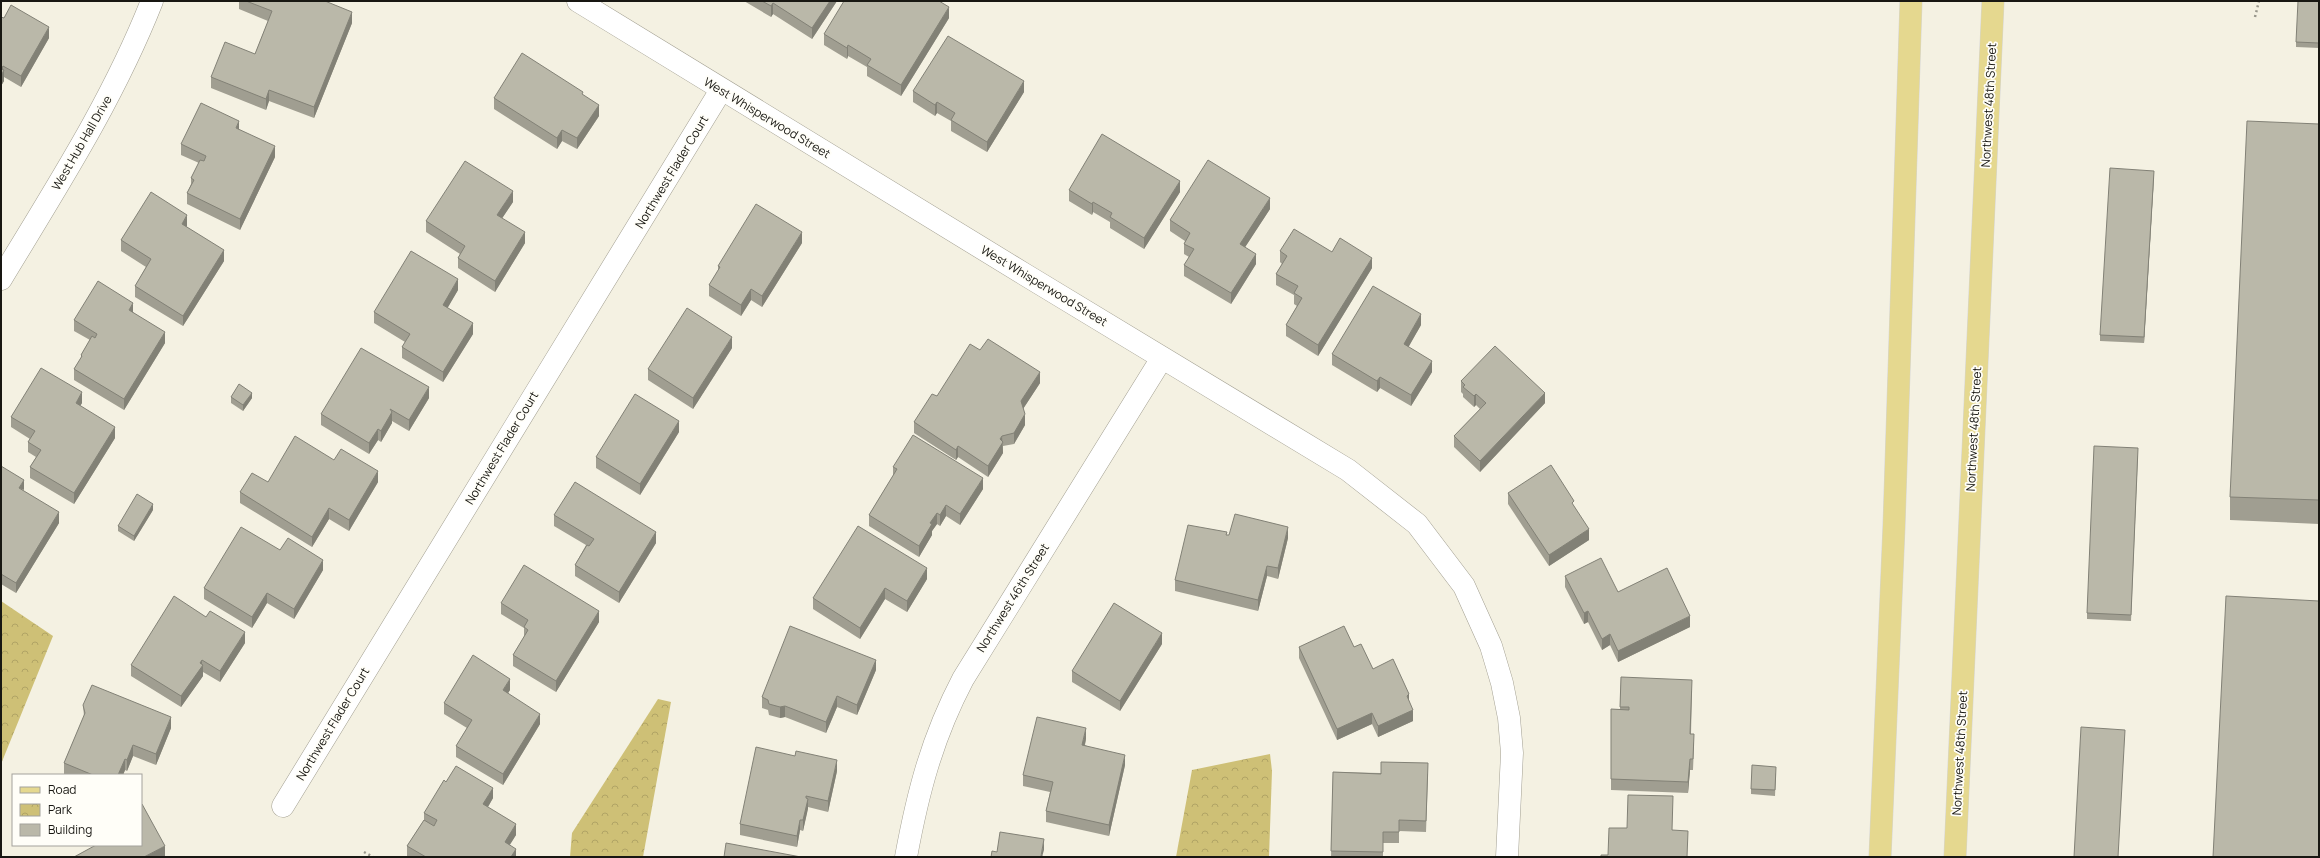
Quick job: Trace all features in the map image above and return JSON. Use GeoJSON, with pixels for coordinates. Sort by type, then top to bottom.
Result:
{"type":"FeatureCollection","features":[{"type":"Feature","properties":{"kind":"main road"},"geometry":{"type":"LineString","coordinates":[[1880,857],[1894,526],[1911,1]]}},
{"type":"Feature","properties":{"kind":"main road","name":"Northwest 48th Street"},"geometry":{"type":"LineString","coordinates":[[1955,857],[1993,1]]}},
{"type":"Feature","properties":{"kind":"street","name":"West Hub Hall Drive"},"geometry":{"type":"LineString","coordinates":[[1,279],[96,121],[136,42],[152,1]]}},
{"type":"Feature","properties":{"kind":"street","name":"West Whisperwood Street"},"geometry":{"type":"LineString","coordinates":[[578,1],[721,90],[1348,470],[1417,524],[1464,586],[1476,609],[1502,683],[1509,718],[1512,753],[1507,857]]}},
{"type":"Feature","properties":{"kind":"street","name":"Northwest Flader Court"},"geometry":{"type":"LineString","coordinates":[[283,806],[721,90]]}},
{"type":"Feature","properties":{"kind":"street","name":"Northwest 46th Street"},"geometry":{"type":"LineString","coordinates":[[906,857],[920,786],[944,716],[963,679],[1162,358]]}},
{"type":"Feature","properties":{"kind":"path"},"geometry":{"type":"LineString","coordinates":[[2255,17],[2259,1]]}},
{"type":"Feature","properties":{"kind":"path"},"geometry":{"type":"LineString","coordinates":[[364,852],[373,857]]}},
{"type":"Feature","properties":{"kind":"green space"},"geometry":{"type":"Polygon","coordinates":[[[1,601],[53,636],[1,764],[1,601]]]}},
{"type":"Feature","properties":{"kind":"green space"},"geometry":{"type":"Polygon","coordinates":[[[658,699],[671,702],[643,857],[570,857],[572,833],[658,699]]]}},
{"type":"Feature","properties":{"kind":"green space"},"geometry":{"type":"Polygon","coordinates":[[[1270,754],[1272,771],[1269,857],[1176,857],[1192,770],[1270,754]]]}},
{"type":"Feature","properties":{"kind":"building"},"geometry":{"type":"Polygon","coordinates":[[[246,1],[325,1],[352,12],[314,107],[269,90],[266,99],[211,77],[225,42],[255,54],[272,11],[246,1]]]}},
{"type":"Feature","properties":{"kind":"building"},"geometry":{"type":"Polygon","coordinates":[[[762,1],[830,1],[812,28],[773,3],[771,6],[762,1]]]}},
{"type":"Feature","properties":{"kind":"building"},"geometry":{"type":"Polygon","coordinates":[[[844,1],[939,1],[949,7],[901,85],[867,65],[871,59],[848,45],[847,48],[824,34],[844,1]]]}},
{"type":"Feature","properties":{"kind":"building"},"geometry":{"type":"Polygon","coordinates":[[[2298,1],[2319,1],[2319,43],[2296,42],[2298,1]]]}},
{"type":"Feature","properties":{"kind":"building"},"geometry":{"type":"Polygon","coordinates":[[[11,5],[49,27],[21,76],[3,66],[1,69],[1,17],[4,18],[11,5]]]}},
{"type":"Feature","properties":{"kind":"building"},"geometry":{"type":"Polygon","coordinates":[[[948,36],[1024,81],[987,142],[951,120],[955,113],[937,102],[935,105],[913,91],[948,36]]]}},
{"type":"Feature","properties":{"kind":"building"},"geometry":{"type":"Polygon","coordinates":[[[522,53],[583,92],[582,94],[599,105],[577,138],[562,130],[557,138],[494,98],[522,53]]]}},
{"type":"Feature","properties":{"kind":"building"},"geometry":{"type":"Polygon","coordinates":[[[1,69],[4,70],[1,76],[1,69]]]}},
{"type":"Feature","properties":{"kind":"building"},"geometry":{"type":"Polygon","coordinates":[[[201,103],[239,121],[236,128],[275,146],[240,219],[187,193],[194,180],[191,178],[200,160],[204,161],[206,156],[181,144],[201,103]]]}},
{"type":"Feature","properties":{"kind":"building"},"geometry":{"type":"Polygon","coordinates":[[[2247,121],[2319,124],[2319,500],[2230,497],[2247,121]]]}},
{"type":"Feature","properties":{"kind":"building"},"geometry":{"type":"Polygon","coordinates":[[[1102,134],[1180,181],[1144,238],[1110,217],[1112,213],[1093,202],[1092,204],[1069,190],[1102,134]]]}},
{"type":"Feature","properties":{"kind":"building"},"geometry":{"type":"Polygon","coordinates":[[[1208,160],[1270,198],[1240,244],[1256,254],[1231,293],[1184,265],[1194,249],[1184,244],[1190,233],[1170,220],[1208,160]]]}},
{"type":"Feature","properties":{"kind":"building"},"geometry":{"type":"Polygon","coordinates":[[[465,161],[513,191],[497,215],[525,232],[495,281],[458,258],[465,246],[426,221],[465,161]]]}},
{"type":"Feature","properties":{"kind":"building"},"geometry":{"type":"Polygon","coordinates":[[[2110,168],[2154,171],[2144,337],[2100,335],[2110,168]]]}},
{"type":"Feature","properties":{"kind":"building"},"geometry":{"type":"Polygon","coordinates":[[[151,192],[187,215],[182,224],[224,250],[183,316],[135,286],[151,259],[121,240],[151,192]]]}},
{"type":"Feature","properties":{"kind":"building"},"geometry":{"type":"Polygon","coordinates":[[[756,204],[802,232],[762,296],[751,289],[741,305],[709,285],[720,267],[718,266],[756,204]]]}},
{"type":"Feature","properties":{"kind":"building"},"geometry":{"type":"Polygon","coordinates":[[[1294,229],[1332,252],[1340,238],[1372,258],[1318,345],[1286,325],[1302,298],[1294,293],[1298,286],[1276,274],[1287,256],[1280,251],[1294,229]]]}},
{"type":"Feature","properties":{"kind":"building"},"geometry":{"type":"Polygon","coordinates":[[[411,251],[458,279],[443,305],[473,323],[443,372],[402,347],[410,334],[374,312],[411,251]]]}},
{"type":"Feature","properties":{"kind":"building"},"geometry":{"type":"Polygon","coordinates":[[[98,281],[133,303],[129,310],[165,332],[124,399],[74,369],[92,336],[95,338],[97,334],[74,320],[98,281]]]}},
{"type":"Feature","properties":{"kind":"building"},"geometry":{"type":"Polygon","coordinates":[[[1373,286],[1421,314],[1404,344],[1432,361],[1411,395],[1380,377],[1377,381],[1332,354],[1373,286]]]}},
{"type":"Feature","properties":{"kind":"building"},"geometry":{"type":"Polygon","coordinates":[[[687,308],[732,337],[693,398],[648,369],[687,308]]]}},
{"type":"Feature","properties":{"kind":"building"},"geometry":{"type":"Polygon","coordinates":[[[988,339],[1040,372],[1021,401],[1025,414],[1014,433],[1002,436],[1000,439],[1003,442],[988,466],[958,446],[956,450],[914,422],[932,394],[937,396],[970,344],[980,350],[988,339]]]}},
{"type":"Feature","properties":{"kind":"building"},"geometry":{"type":"Polygon","coordinates":[[[1495,346],[1545,393],[1480,461],[1454,436],[1486,403],[1476,394],[1474,396],[1463,387],[1465,385],[1461,381],[1495,346]]]}},
{"type":"Feature","properties":{"kind":"building"},"geometry":{"type":"Polygon","coordinates":[[[361,348],[429,387],[409,420],[390,409],[392,412],[381,431],[378,429],[369,443],[321,414],[361,348]]]}},
{"type":"Feature","properties":{"kind":"building"},"geometry":{"type":"Polygon","coordinates":[[[41,368],[82,392],[76,403],[115,427],[74,493],[30,467],[41,450],[28,442],[35,431],[11,417],[41,368]]]}},
{"type":"Feature","properties":{"kind":"building"},"geometry":{"type":"Polygon","coordinates":[[[239,384],[252,393],[243,405],[231,397],[239,384]]]}},
{"type":"Feature","properties":{"kind":"building"},"geometry":{"type":"Polygon","coordinates":[[[635,394],[679,421],[640,484],[596,457],[635,394]]]}},
{"type":"Feature","properties":{"kind":"building"},"geometry":{"type":"Polygon","coordinates":[[[913,435],[983,478],[960,514],[946,505],[940,515],[937,513],[930,523],[932,524],[919,546],[869,515],[897,469],[893,467],[913,435]]]}},
{"type":"Feature","properties":{"kind":"building"},"geometry":{"type":"Polygon","coordinates":[[[295,436],[334,460],[341,449],[378,471],[349,520],[329,508],[312,537],[240,492],[252,473],[268,482],[295,436]]]}},
{"type":"Feature","properties":{"kind":"building"},"geometry":{"type":"Polygon","coordinates":[[[2094,446],[2138,448],[2131,615],[2087,613],[2094,446]]]}},
{"type":"Feature","properties":{"kind":"building"},"geometry":{"type":"Polygon","coordinates":[[[1551,465],[1574,501],[1572,503],[1589,529],[1549,555],[1508,493],[1551,465]]]}},
{"type":"Feature","properties":{"kind":"building"},"geometry":{"type":"Polygon","coordinates":[[[1,466],[24,480],[19,488],[59,512],[16,583],[1,574],[1,466]]]}},
{"type":"Feature","properties":{"kind":"building"},"geometry":{"type":"Polygon","coordinates":[[[575,482],[656,532],[619,592],[575,565],[587,545],[589,546],[594,539],[554,515],[575,482]]]}},
{"type":"Feature","properties":{"kind":"building"},"geometry":{"type":"Polygon","coordinates":[[[137,494],[153,504],[134,536],[118,526],[137,494]]]}},
{"type":"Feature","properties":{"kind":"building"},"geometry":{"type":"Polygon","coordinates":[[[1235,514],[1288,527],[1278,568],[1267,566],[1258,600],[1175,580],[1188,525],[1227,532],[1226,535],[1229,535],[1235,514]]]}},
{"type":"Feature","properties":{"kind":"building"},"geometry":{"type":"Polygon","coordinates":[[[858,526],[927,568],[907,601],[885,588],[860,628],[813,598],[858,526]]]}},
{"type":"Feature","properties":{"kind":"building"},"geometry":{"type":"Polygon","coordinates":[[[241,527],[280,550],[288,538],[323,560],[294,609],[267,593],[252,617],[204,588],[241,527]]]}},
{"type":"Feature","properties":{"kind":"building"},"geometry":{"type":"Polygon","coordinates":[[[1601,558],[1618,592],[1667,568],[1690,616],[1618,651],[1610,634],[1602,639],[1588,611],[1584,613],[1565,576],[1601,558]]]}},
{"type":"Feature","properties":{"kind":"building"},"geometry":{"type":"Polygon","coordinates":[[[524,565],[599,611],[556,681],[513,655],[528,630],[524,627],[528,620],[501,603],[524,565]]]}},
{"type":"Feature","properties":{"kind":"building"},"geometry":{"type":"Polygon","coordinates":[[[174,596],[206,617],[210,611],[245,632],[220,671],[202,660],[200,663],[203,665],[181,696],[131,665],[174,596]]]}},
{"type":"Feature","properties":{"kind":"building"},"geometry":{"type":"Polygon","coordinates":[[[2226,596],[2319,601],[2319,857],[2213,857],[2226,596]]]}},
{"type":"Feature","properties":{"kind":"building"},"geometry":{"type":"Polygon","coordinates":[[[1114,603],[1162,633],[1120,701],[1072,671],[1114,603]]]}},
{"type":"Feature","properties":{"kind":"building"},"geometry":{"type":"Polygon","coordinates":[[[790,626],[876,660],[857,705],[837,696],[826,722],[785,706],[780,707],[769,704],[768,700],[762,697],[790,626]]]}},
{"type":"Feature","properties":{"kind":"building"},"geometry":{"type":"Polygon","coordinates":[[[1344,626],[1354,647],[1361,644],[1373,669],[1393,659],[1409,694],[1407,696],[1413,710],[1378,726],[1372,713],[1337,729],[1299,647],[1344,626]]]}},
{"type":"Feature","properties":{"kind":"building"},"geometry":{"type":"Polygon","coordinates":[[[473,655],[510,679],[503,690],[540,714],[503,774],[456,746],[472,720],[444,703],[473,655]]]}},
{"type":"Feature","properties":{"kind":"building"},"geometry":{"type":"Polygon","coordinates":[[[1621,677],[1692,680],[1690,734],[1694,734],[1693,759],[1690,759],[1688,782],[1611,779],[1611,709],[1629,710],[1629,707],[1620,707],[1621,677]]]}},
{"type":"Feature","properties":{"kind":"building"},"geometry":{"type":"Polygon","coordinates":[[[92,685],[171,717],[156,754],[133,745],[127,760],[125,759],[118,774],[91,774],[64,763],[85,713],[83,705],[92,685]]]}},
{"type":"Feature","properties":{"kind":"building"},"geometry":{"type":"Polygon","coordinates":[[[1037,717],[1086,728],[1082,745],[1125,755],[1109,825],[1046,811],[1053,782],[1023,775],[1037,717]]]}},
{"type":"Feature","properties":{"kind":"building"},"geometry":{"type":"Polygon","coordinates":[[[2081,727],[2125,730],[2118,857],[2074,857],[2081,727]]]}},
{"type":"Feature","properties":{"kind":"building"},"geometry":{"type":"Polygon","coordinates":[[[756,747],[795,756],[796,751],[837,760],[828,801],[806,796],[808,799],[803,820],[800,820],[797,836],[740,824],[756,747]]]}},
{"type":"Feature","properties":{"kind":"building"},"geometry":{"type":"Polygon","coordinates":[[[1381,762],[1428,763],[1426,821],[1399,820],[1399,832],[1383,832],[1383,852],[1331,851],[1333,772],[1381,774],[1381,762]]]}},
{"type":"Feature","properties":{"kind":"building"},"geometry":{"type":"Polygon","coordinates":[[[1752,765],[1776,767],[1775,790],[1751,789],[1752,765]]]}},
{"type":"Feature","properties":{"kind":"building"},"geometry":{"type":"Polygon","coordinates":[[[456,766],[493,788],[483,804],[516,824],[505,842],[516,849],[511,857],[426,857],[407,846],[424,820],[434,826],[437,820],[424,813],[444,780],[446,782],[456,766]]]}},
{"type":"Feature","properties":{"kind":"building"},"geometry":{"type":"Polygon","coordinates":[[[1628,795],[1673,796],[1672,830],[1688,831],[1687,857],[1601,857],[1601,855],[1608,855],[1609,828],[1627,828],[1628,795]]]}},
{"type":"Feature","properties":{"kind":"building"},"geometry":{"type":"Polygon","coordinates":[[[142,804],[165,846],[144,857],[74,857],[94,846],[142,846],[142,804]]]}},
{"type":"Feature","properties":{"kind":"building"},"geometry":{"type":"Polygon","coordinates":[[[1000,832],[1044,839],[1041,856],[1046,857],[991,857],[992,851],[997,852],[1000,832]]]}},
{"type":"Feature","properties":{"kind":"building"},"geometry":{"type":"Polygon","coordinates":[[[726,843],[801,857],[724,857],[726,843]]]}}]}
